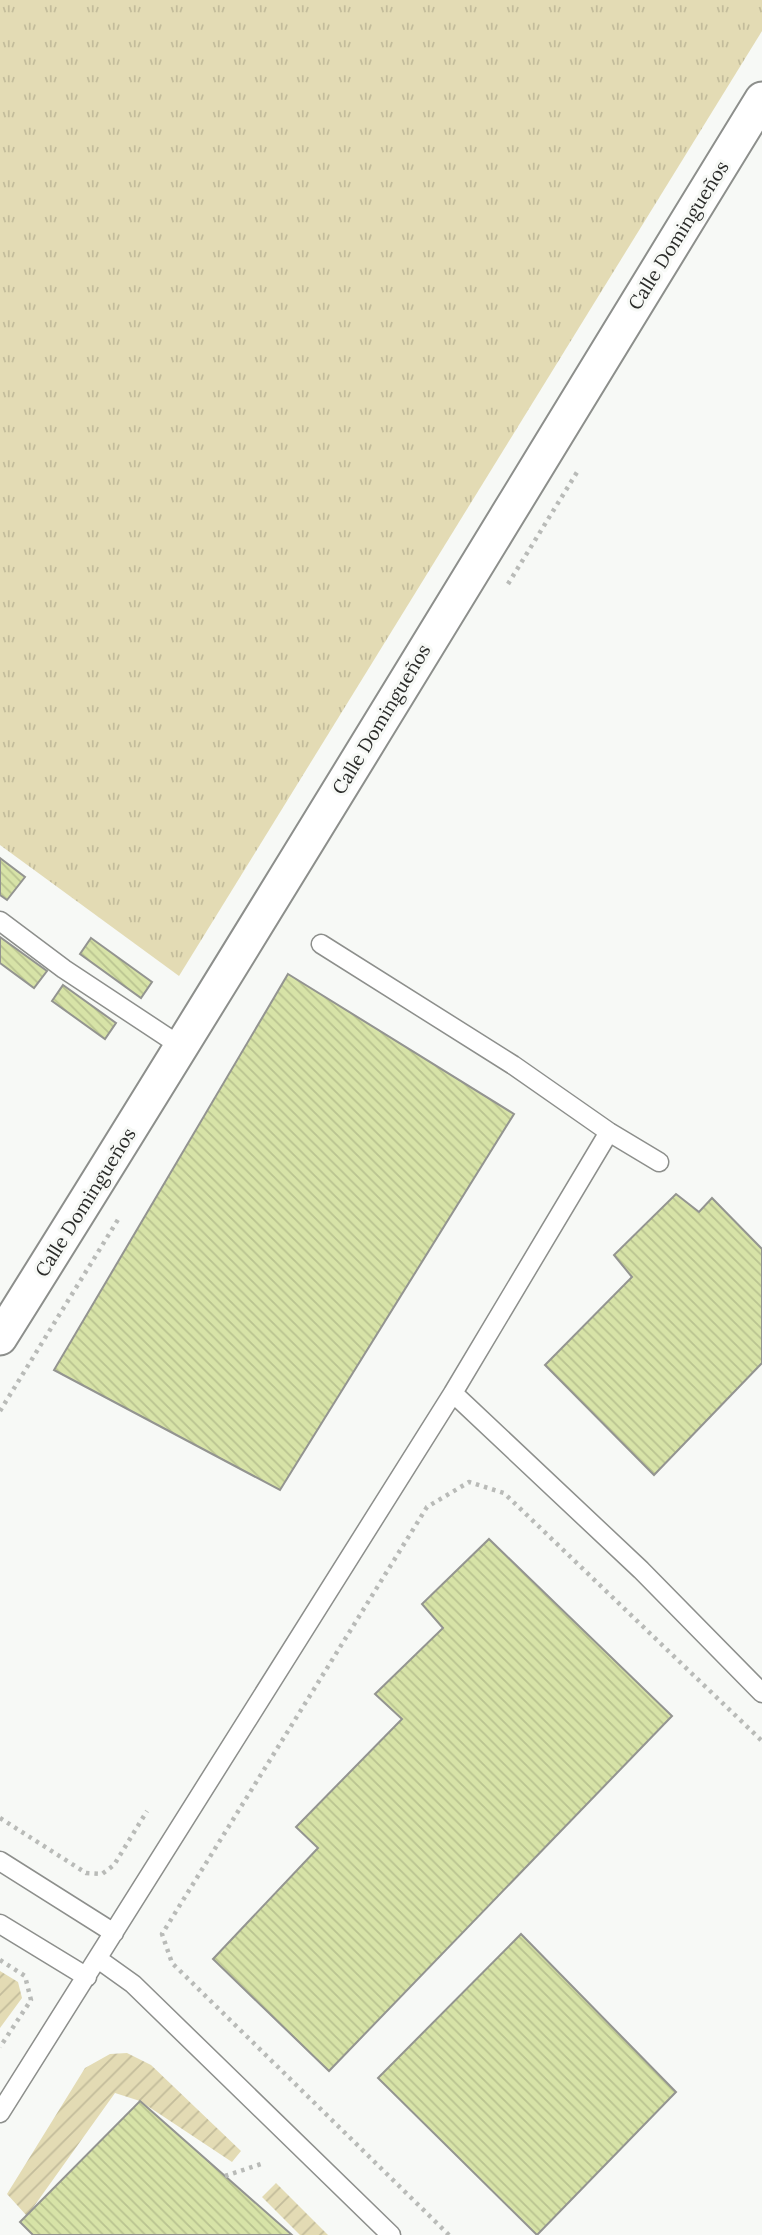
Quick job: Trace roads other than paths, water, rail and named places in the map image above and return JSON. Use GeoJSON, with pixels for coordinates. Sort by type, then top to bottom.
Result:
{"type":"FeatureCollection","features":[{"type":"Feature","properties":{"kind":"street","name":"Calle Domingueños"},"geometry":{"type":"LineString","coordinates":[[0,1338],[182,1047],[486,546],[762,99]]}},
{"type":"Feature","properties":{"kind":"lane"},"geometry":{"type":"LineString","coordinates":[[0,921],[64,969],[182,1047]]}},
{"type":"Feature","properties":{"kind":"lane"},"geometry":{"type":"LineString","coordinates":[[321,944],[513,1065],[609,1132],[659,1162]]}},
{"type":"Feature","properties":{"kind":"lane"},"geometry":{"type":"LineString","coordinates":[[0,2113],[453,1393],[609,1132]]}},
{"type":"Feature","properties":{"kind":"lane"},"geometry":{"type":"LineString","coordinates":[[453,1393],[641,1570],[762,1693]]}},
{"type":"Feature","properties":{"kind":"lane"},"geometry":{"type":"LineString","coordinates":[[0,1861],[114,1933]]}},
{"type":"Feature","properties":{"kind":"lane"},"geometry":{"type":"LineString","coordinates":[[0,1924],[86,1977]]}},
{"type":"Feature","properties":{"kind":"lane"},"geometry":{"type":"LineString","coordinates":[[98,1959],[133,1984],[391,2235]]}}]}
